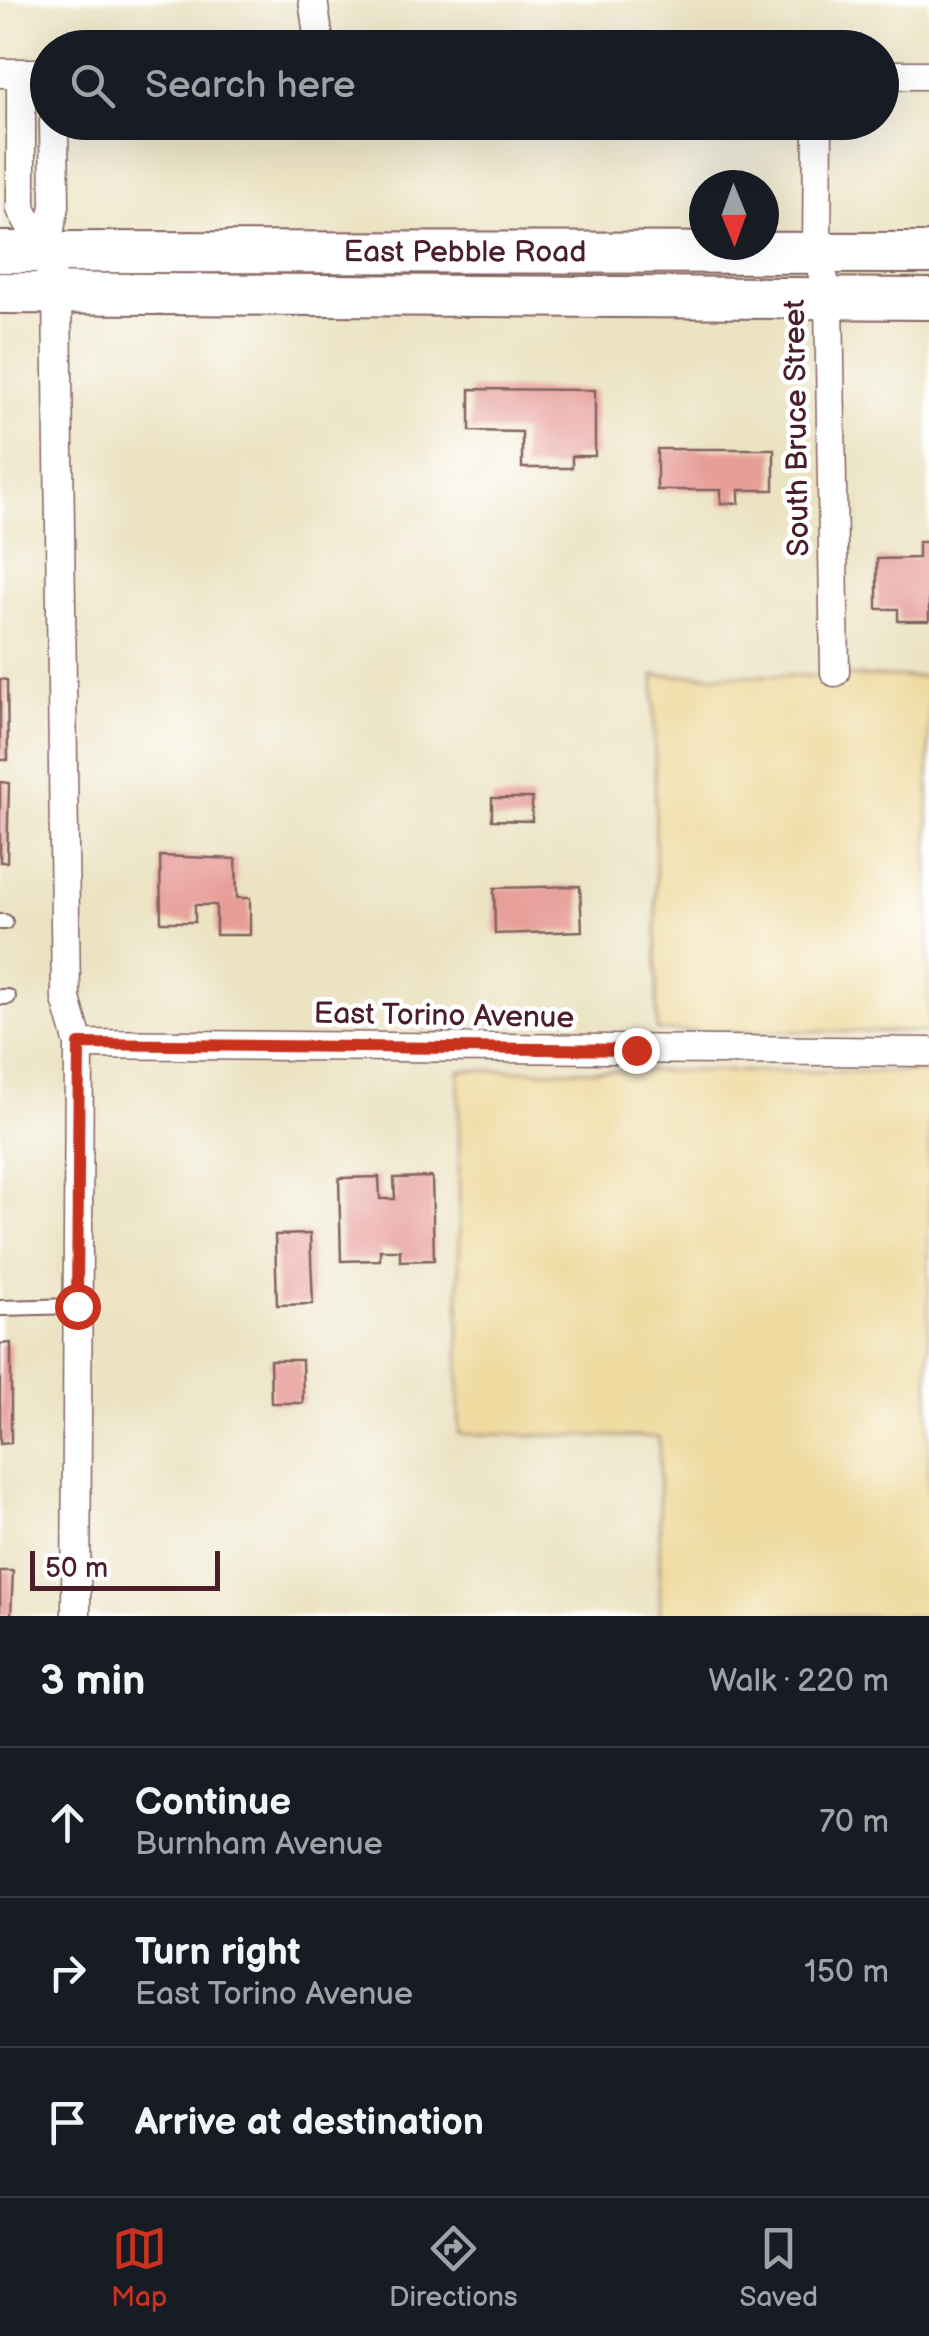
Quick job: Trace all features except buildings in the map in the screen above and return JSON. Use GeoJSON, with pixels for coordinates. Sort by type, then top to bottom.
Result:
{"type":"FeatureCollection","features":[{"type":"Feature","properties":{"kind":"main road","name":"East Pebble Road"},"geometry":{"type":"LineString","coordinates":[[0,252],[929,253]]}},
{"type":"Feature","properties":{"kind":"main road","name":"East Pebble Road"},"geometry":{"type":"LineString","coordinates":[[0,293],[929,300]]}},
{"type":"Feature","properties":{"kind":"street"},"geometry":{"type":"LineString","coordinates":[[313,0],[317,30]]}},
{"type":"Feature","properties":{"kind":"street"},"geometry":{"type":"LineString","coordinates":[[23,73],[21,209],[45,252],[57,294],[66,999],[79,1044],[76,1616]]}},
{"type":"Feature","properties":{"kind":"street"},"geometry":{"type":"LineString","coordinates":[[899,75],[929,75]]}},
{"type":"Feature","properties":{"kind":"street"},"geometry":{"type":"LineString","coordinates":[[45,252],[54,206],[54,140]]}},
{"type":"Feature","properties":{"kind":"street","name":"South Bruce Street"},"geometry":{"type":"LineString","coordinates":[[818,140],[817,252],[830,299],[834,672]]}},
{"type":"Feature","properties":{"kind":"street","name":"East Torino Avenue"},"geometry":{"type":"LineString","coordinates":[[79,1044],[929,1052]]}},
{"type":"Feature","properties":{"kind":"lane"},"geometry":{"type":"LineString","coordinates":[[0,1308],[77,1306]]}},
{"type":"Feature","properties":{"kind":"sand"},"geometry":{"type":"Polygon","coordinates":[[[654,675],[929,677],[929,1032],[657,1031],[654,675]]]}},
{"type":"Feature","properties":{"kind":"sand"},"geometry":{"type":"Polygon","coordinates":[[[459,1070],[929,1072],[929,1616],[660,1616],[659,1437],[459,1434],[459,1070]]]}},
{"type":"Feature","properties":{"kind":"route"},"geometry":{"type":"LineString","coordinates":[[77,1306],[79,1044],[636,1050]]}}]}
